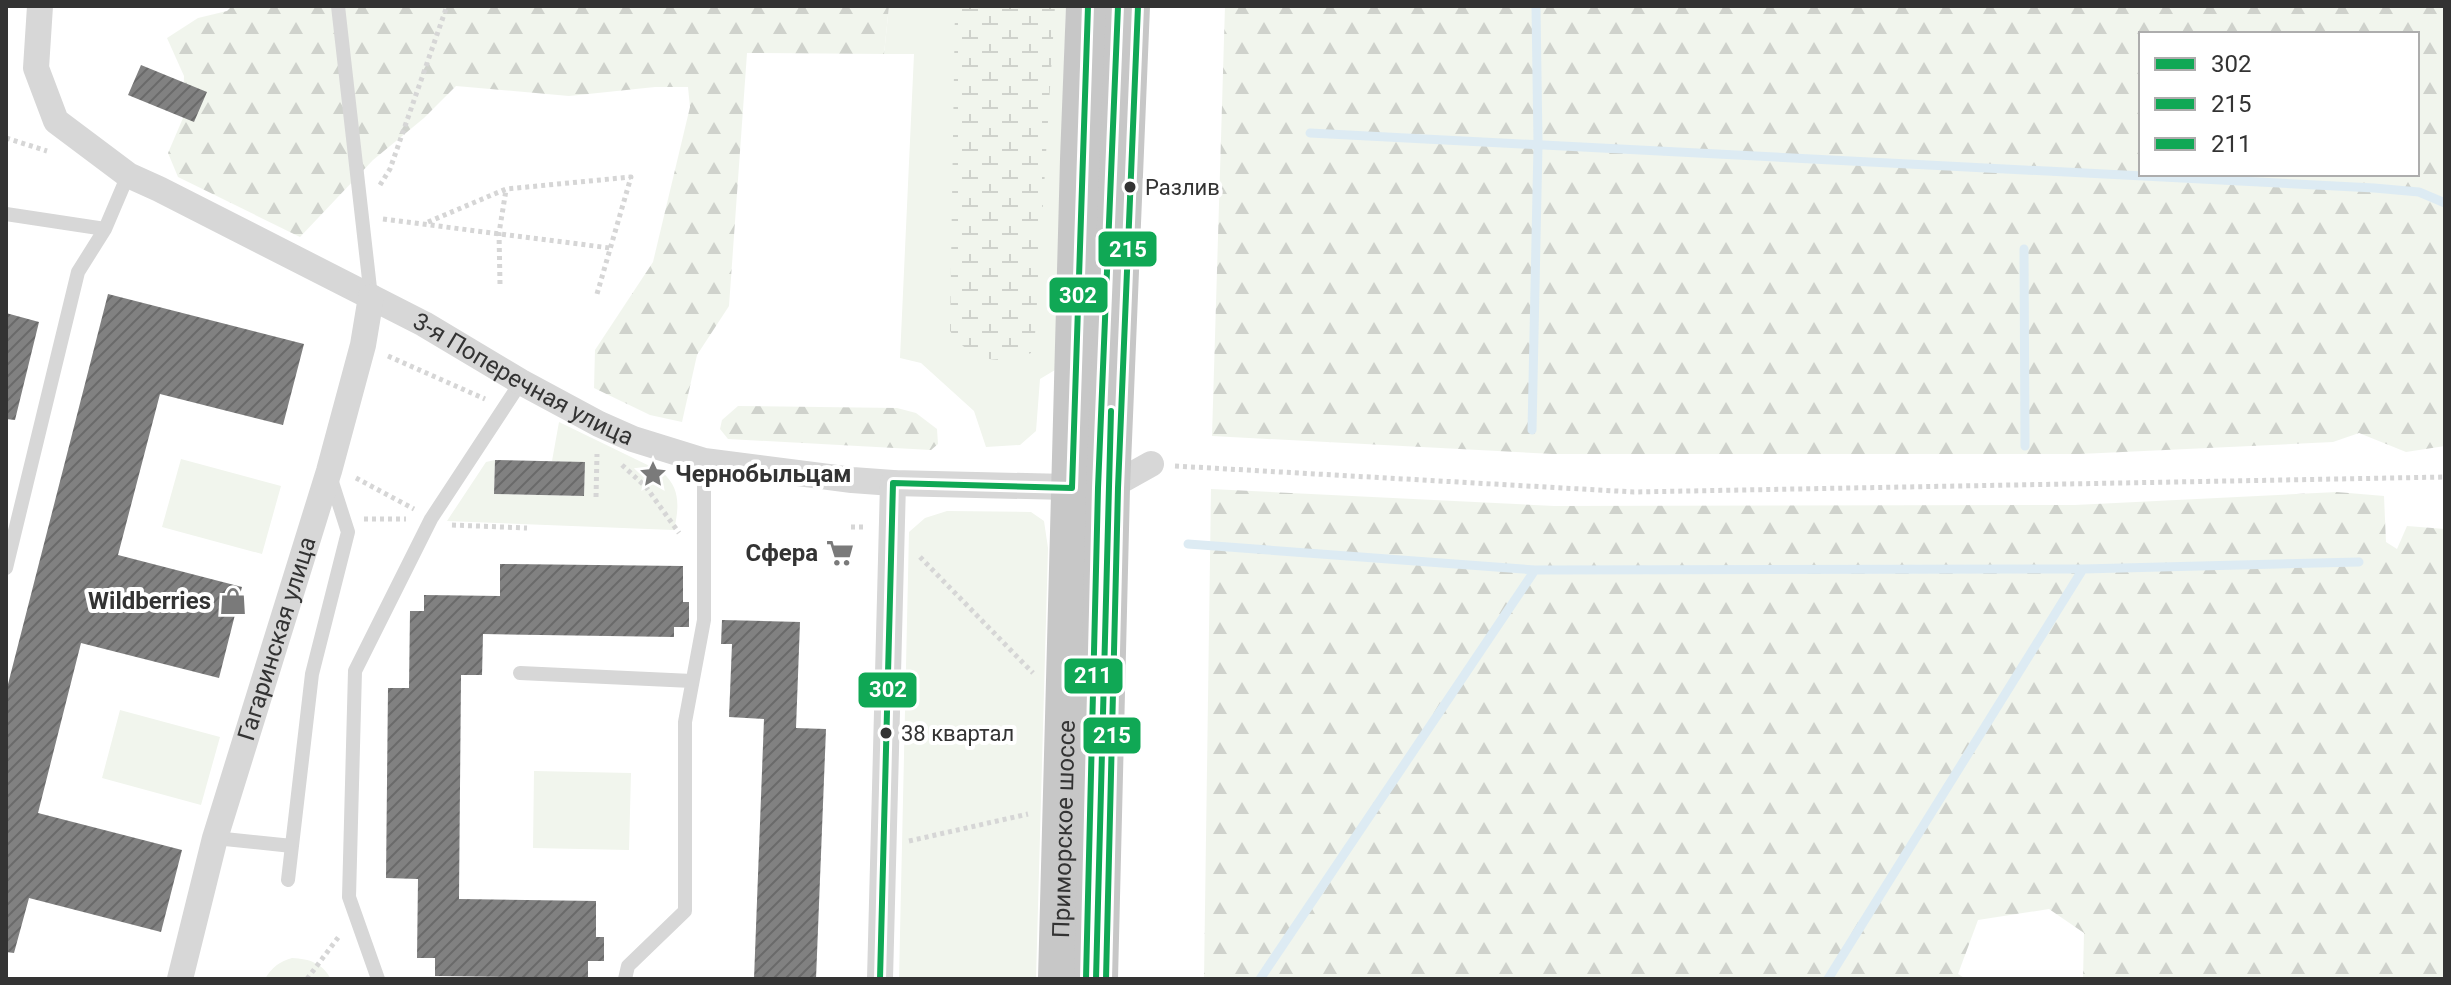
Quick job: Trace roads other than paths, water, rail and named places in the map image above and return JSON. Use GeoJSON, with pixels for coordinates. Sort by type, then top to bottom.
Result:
{"type":"FeatureCollection","features":[{"type":"Feature","properties":{"kind":"highway","name":"Приморское шоссе"},"geometry":{"type":"LineString","coordinates":[[1088,6],[1096,979]]}},
{"type":"Feature","properties":{"kind":"highway","name":"Приморское шоссе"},"geometry":{"type":"LineString","coordinates":[[1060,979],[1090,488],[1128,6]]}},
{"type":"Feature","properties":{"kind":"street","name":"3-я Поперечная улица"},"geometry":{"type":"LineString","coordinates":[[47,9],[36,68],[56,121],[128,175],[424,324],[521,382],[598,434],[633,439],[704,461],[852,480],[1090,488]]}},
{"type":"Feature","properties":{"kind":"street","name":"Гагаринская улица"},"geometry":{"type":"LineString","coordinates":[[180,979],[215,838],[330,468],[363,345],[371,297]]}},
{"type":"Feature","properties":{"kind":"street"},"geometry":{"type":"LineString","coordinates":[[1090,488],[1151,464]]}},
{"type":"Feature","properties":{"kind":"street"},"geometry":{"type":"LineString","coordinates":[[880,979],[893,483]]}},
{"type":"Feature","properties":{"kind":"lane"},"geometry":{"type":"LineString","coordinates":[[338,6],[371,297]]}},
{"type":"Feature","properties":{"kind":"lane"},"geometry":{"type":"LineString","coordinates":[[6,568],[78,272],[105,229],[128,175]]}},
{"type":"Feature","properties":{"kind":"lane"},"geometry":{"type":"LineString","coordinates":[[6,214],[105,229]]}},
{"type":"Feature","properties":{"kind":"lane"},"geometry":{"type":"LineString","coordinates":[[378,979],[349,897],[355,671],[431,519],[521,382]]}},
{"type":"Feature","properties":{"kind":"lane"},"geometry":{"type":"LineString","coordinates":[[625,979],[628,966],[685,911],[685,722],[704,620],[704,461]]}},
{"type":"Feature","properties":{"kind":"lane"},"geometry":{"type":"LineString","coordinates":[[288,880],[312,674],[348,532],[330,468]]}},
{"type":"Feature","properties":{"kind":"lane"},"geometry":{"type":"LineString","coordinates":[[520,673],[692,681]]}},
{"type":"Feature","properties":{"kind":"lane"},"geometry":{"type":"LineString","coordinates":[[215,838],[292,846]]}},
{"type":"Feature","properties":{"kind":"waterway"},"geometry":{"type":"LineString","coordinates":[[1532,430],[1538,145],[1536,6]]}},
{"type":"Feature","properties":{"kind":"waterway"},"geometry":{"type":"LineString","coordinates":[[1310,133],[2139,176]]}},
{"type":"Feature","properties":{"kind":"waterway"},"geometry":{"type":"LineString","coordinates":[[2142,176],[2419,192],[2445,203]]}},
{"type":"Feature","properties":{"kind":"waterway"},"geometry":{"type":"LineString","coordinates":[[2024,249],[2025,446]]}},
{"type":"Feature","properties":{"kind":"waterway"},"geometry":{"type":"LineString","coordinates":[[1188,544],[1535,570],[2083,569],[2359,562]]}},
{"type":"Feature","properties":{"kind":"waterway"},"geometry":{"type":"LineString","coordinates":[[1828,979],[2083,569]]}},
{"type":"Feature","properties":{"kind":"waterway"},"geometry":{"type":"LineString","coordinates":[[1260,979],[1535,570]]}},
{"type":"Feature","properties":{"kind":"place","name":"Разлив"},"geometry":{"type":"Point","coordinates":[1130,187]}},
{"type":"Feature","properties":{"kind":"place","name":"Чернобыльцам"},"geometry":{"type":"Point","coordinates":[653,474]}},
{"type":"Feature","properties":{"kind":"place","name":"Сфера"},"geometry":{"type":"Point","coordinates":[840,553]}},
{"type":"Feature","properties":{"kind":"place","name":"Wildberries"},"geometry":{"type":"Point","coordinates":[233,601]}},
{"type":"Feature","properties":{"kind":"place","name":"38 квартал"},"geometry":{"type":"Point","coordinates":[886,733]}}]}
